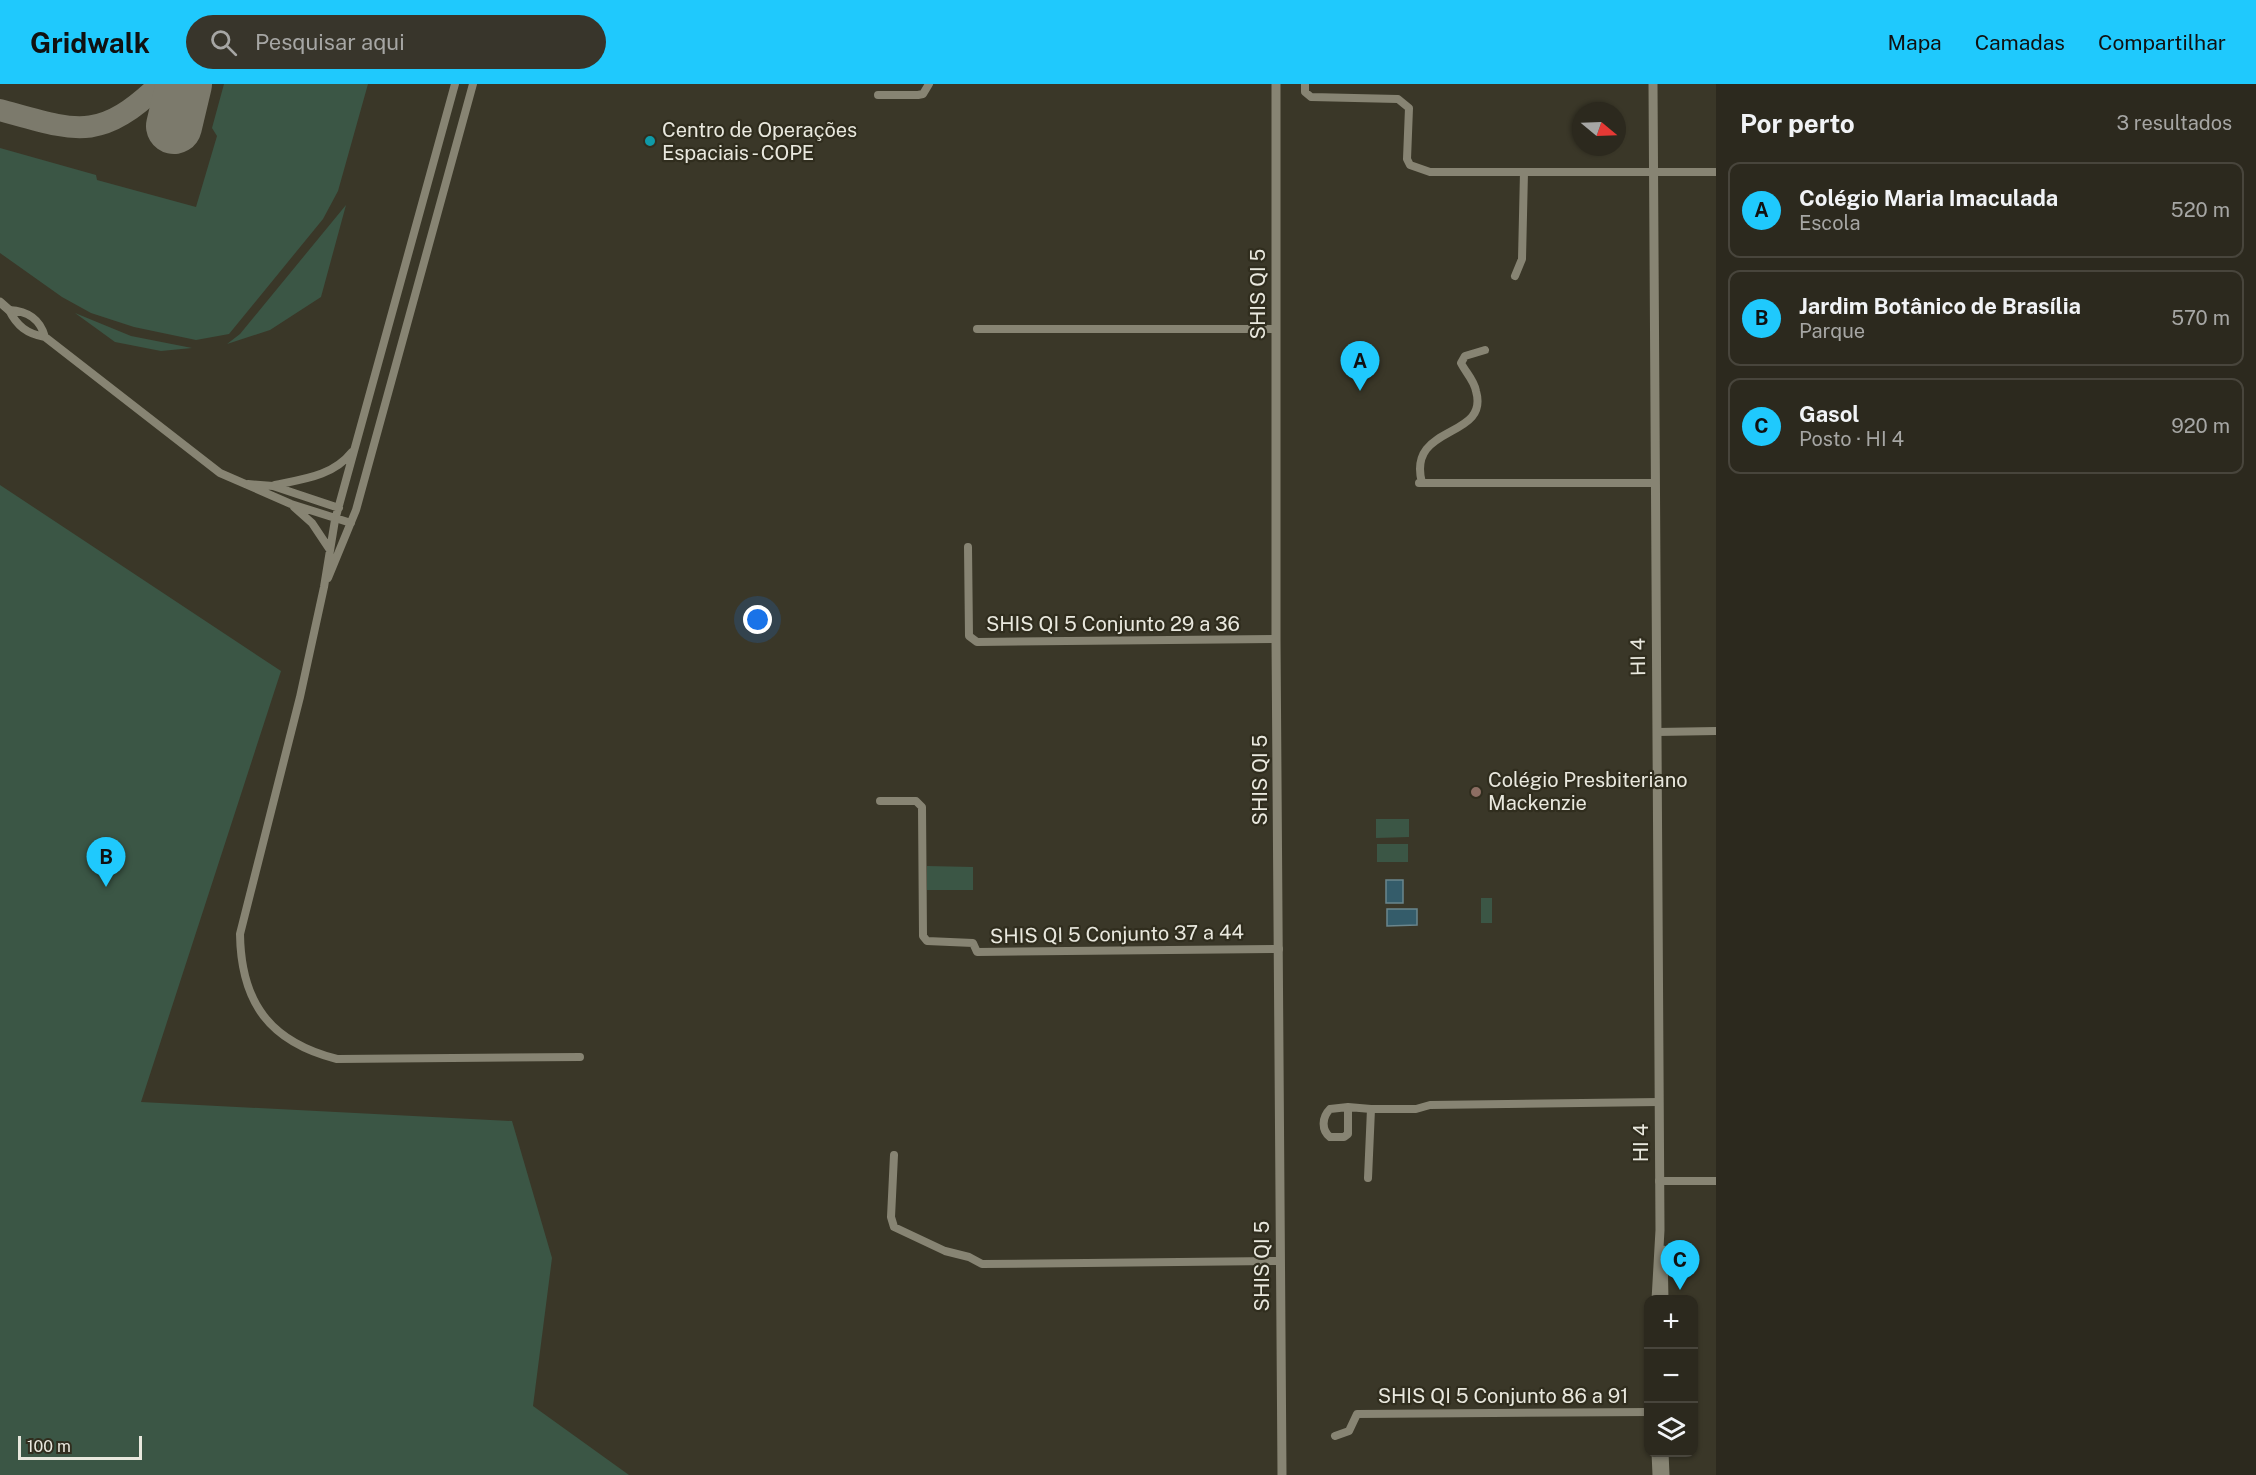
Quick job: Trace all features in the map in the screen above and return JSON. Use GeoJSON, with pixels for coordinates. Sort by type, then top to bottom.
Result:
{"type":"FeatureCollection","features":[{"type":"Feature","properties":{"kind":"street"},"geometry":{"type":"LineString","coordinates":[[455,84],[335,520],[324,587],[300,697],[240,934],[240,964],[248,988],[264,1018],[282,1036],[309,1052],[337,1059],[580,1057]]}},
{"type":"Feature","properties":{"kind":"street"},"geometry":{"type":"LineString","coordinates":[[324,587],[351,524],[472,84]]}},
{"type":"Feature","properties":{"kind":"street"},"geometry":{"type":"LineString","coordinates":[[878,95],[923,94],[929,84]]}},
{"type":"Feature","properties":{"kind":"street","name":"SHIS QI 5"},"geometry":{"type":"LineString","coordinates":[[1276,84],[1276,639],[1282,1475]]}},
{"type":"Feature","properties":{"kind":"street"},"geometry":{"type":"LineString","coordinates":[[1305,84],[1305,92],[1311,97],[1398,99],[1405,102],[1409,108],[1407,159],[1410,165],[1417,169],[1430,172],[1716,172]]}},
{"type":"Feature","properties":{"kind":"street","name":"HI 4"},"geometry":{"type":"LineString","coordinates":[[1653,84],[1659,1181],[1664,1295]]}},
{"type":"Feature","properties":{"kind":"street"},"geometry":{"type":"LineString","coordinates":[[1515,276],[1522,259],[1524,172]]}},
{"type":"Feature","properties":{"kind":"street"},"geometry":{"type":"LineString","coordinates":[[0,302],[9,310],[15,322],[32,335],[45,337],[220,473],[291,504],[351,524]]}},
{"type":"Feature","properties":{"kind":"street"},"geometry":{"type":"LineString","coordinates":[[9,310],[24,311],[33,317],[42,324],[45,337]]}},
{"type":"Feature","properties":{"kind":"street"},"geometry":{"type":"LineString","coordinates":[[977,329],[1276,329]]}},
{"type":"Feature","properties":{"kind":"street"},"geometry":{"type":"LineString","coordinates":[[1485,351],[1465,356],[1461,363],[1477,394],[1474,415],[1469,421],[1427,445],[1419,465],[1420,483],[1654,483]]}},
{"type":"Feature","properties":{"kind":"street"},"geometry":{"type":"LineString","coordinates":[[273,486],[327,473],[344,463],[355,448]]}},
{"type":"Feature","properties":{"kind":"street"},"geometry":{"type":"LineString","coordinates":[[240,483],[273,486],[339,508]]}},
{"type":"Feature","properties":{"kind":"street"},"geometry":{"type":"LineString","coordinates":[[291,504],[312,523],[330,550]]}},
{"type":"Feature","properties":{"kind":"street","name":"SHIS QI 5 Conjunto 29 a 36"},"geometry":{"type":"LineString","coordinates":[[968,547],[969,636],[977,642],[1276,639]]}},
{"type":"Feature","properties":{"kind":"street"},"geometry":{"type":"LineString","coordinates":[[1657,732],[1716,731]]}},
{"type":"Feature","properties":{"kind":"street","name":"SHIS QI 5 Conjunto 37 a 44"},"geometry":{"type":"LineString","coordinates":[[880,801],[916,801],[922,807],[923,936],[927,941],[973,944],[977,952],[1279,949]]}},
{"type":"Feature","properties":{"kind":"street"},"geometry":{"type":"LineString","coordinates":[[1348,1107],[1348,1134],[1344,1137],[1330,1137],[1324,1128],[1326,1112],[1330,1108],[1348,1107],[1371,1109],[1659,1102]]}},
{"type":"Feature","properties":{"kind":"street"},"geometry":{"type":"LineString","coordinates":[[1368,1178],[1371,1109]]}},
{"type":"Feature","properties":{"kind":"street"},"geometry":{"type":"LineString","coordinates":[[894,1155],[891,1217],[894,1227],[945,1251],[969,1257],[982,1264],[1280,1261]]}},
{"type":"Feature","properties":{"kind":"street"},"geometry":{"type":"LineString","coordinates":[[1659,1181],[1716,1181]]}},
{"type":"Feature","properties":{"kind":"street","name":"HI 4"},"geometry":{"type":"LineString","coordinates":[[1656,1295],[1660,1230]]}},
{"type":"Feature","properties":{"kind":"street","name":"SHIS QI 5 Conjunto 86 a 91"},"geometry":{"type":"LineString","coordinates":[[1335,1436],[1349,1431],[1357,1414],[1644,1412]]}},
{"type":"Feature","properties":{"kind":"street"},"geometry":{"type":"LineString","coordinates":[[1656,1457],[1657,1475]]}},
{"type":"Feature","properties":{"kind":"street"},"geometry":{"type":"LineString","coordinates":[[1664,1457],[1665,1475]]}},
{"type":"Feature","properties":{"kind":"green space"},"geometry":{"type":"Polygon","coordinates":[[[224,84],[368,84],[338,191],[323,219],[229,334],[196,340],[134,327],[91,313],[62,297],[0,253],[0,148],[96,175],[97,180],[196,207],[217,136],[212,128],[224,84]]]}},
{"type":"Feature","properties":{"kind":"green space"},"geometry":{"type":"Polygon","coordinates":[[[346,205],[321,297],[270,330],[227,344],[240,334],[346,205]]]}},
{"type":"Feature","properties":{"kind":"green space"},"geometry":{"type":"Polygon","coordinates":[[[75,313],[131,336],[192,348],[161,351],[115,342],[75,313]]]}},
{"type":"Feature","properties":{"kind":"green space"},"geometry":{"type":"Polygon","coordinates":[[[0,485],[281,671],[141,1102],[512,1121],[552,1258],[533,1406],[629,1475],[0,1475],[0,485]]]}},
{"type":"Feature","properties":{"kind":"green space"},"geometry":{"type":"Polygon","coordinates":[[[1376,819],[1409,819],[1409,837],[1376,838],[1376,819]]]}},
{"type":"Feature","properties":{"kind":"green space"},"geometry":{"type":"Polygon","coordinates":[[[1377,844],[1408,844],[1408,862],[1377,862],[1377,844]]]}},
{"type":"Feature","properties":{"kind":"green space"},"geometry":{"type":"Polygon","coordinates":[[[927,866],[973,867],[973,890],[927,890],[927,866]]]}},
{"type":"Feature","properties":{"kind":"green space"},"geometry":{"type":"Polygon","coordinates":[[[1481,898],[1492,898],[1492,923],[1481,923],[1481,898]]]}},
{"type":"Feature","properties":{"kind":"water"},"geometry":{"type":"Polygon","coordinates":[[[1386,880],[1403,880],[1403,903],[1386,903],[1386,880]]]}},
{"type":"Feature","properties":{"kind":"water"},"geometry":{"type":"Polygon","coordinates":[[[1387,909],[1417,909],[1417,925],[1387,926],[1387,909]]]}},
{"type":"Feature","properties":{"kind":"taxiway"},"geometry":{"type":"LineString","coordinates":[[0,110],[68,127],[86,127],[103,124],[120,116],[160,84]]}},
{"type":"Feature","properties":{"kind":"runway"},"geometry":{"type":"LineString","coordinates":[[174,126],[184,84]]}},
{"type":"Feature","properties":{"kind":"place","name":"Centro de Operações Espaciais - COPE"},"geometry":{"type":"Point","coordinates":[650,141]}},
{"type":"Feature","properties":{"kind":"place","name":"Colégio Maria Imaculada"},"geometry":{"type":"Point","coordinates":[1360,391]}},
{"type":"Feature","properties":{"kind":"place","name":"Colégio Presbiteriano Mackenzie"},"geometry":{"type":"Point","coordinates":[1476,792]}},
{"type":"Feature","properties":{"kind":"place","name":"Jardim Botânico de Brasília"},"geometry":{"type":"Point","coordinates":[106,887]}},
{"type":"Feature","properties":{"kind":"place","name":"Gasol"},"geometry":{"type":"Point","coordinates":[1680,1290]}}]}
